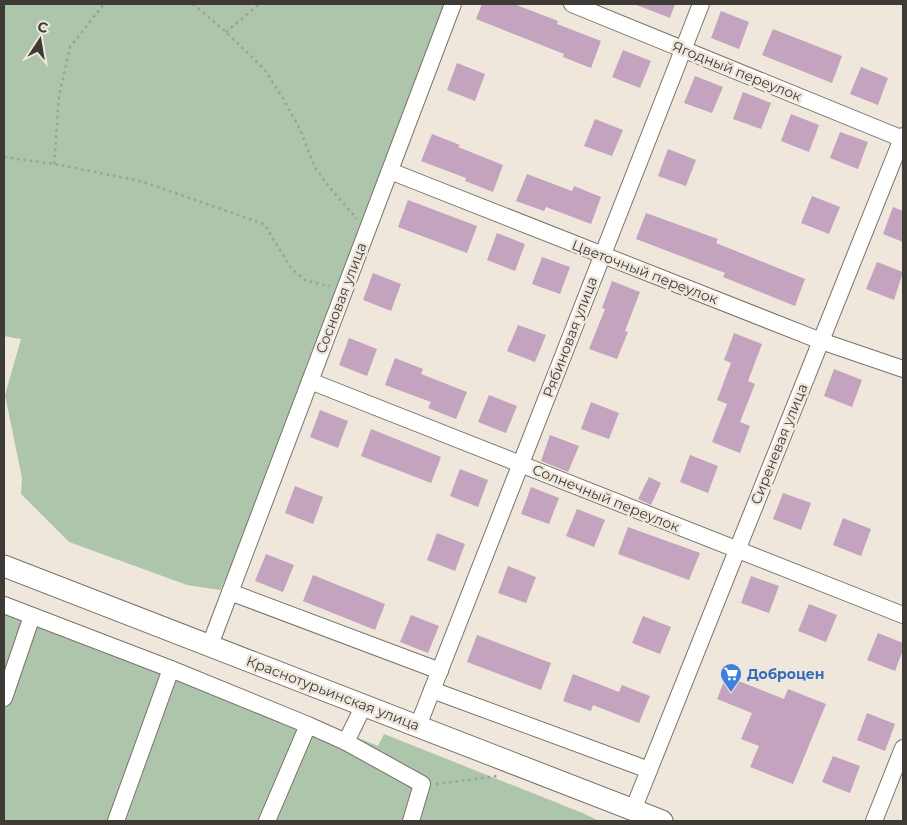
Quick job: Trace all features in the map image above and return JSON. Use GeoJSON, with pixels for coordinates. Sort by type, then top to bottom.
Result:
{"type":"FeatureCollection","features":[{"type":"Feature","properties":{"kind":"main road","name":"Краснотурьинская улица"},"geometry":{"type":"LineString","coordinates":[[4,566],[662,821]]}},
{"type":"Feature","properties":{"kind":"street","name":"Сосновая улица"},"geometry":{"type":"LineString","coordinates":[[210,645],[453,4]]}},
{"type":"Feature","properties":{"kind":"street","name":"Ягодный переулок"},"geometry":{"type":"LineString","coordinates":[[572,4],[903,138]]}},
{"type":"Feature","properties":{"kind":"street","name":"Рябиновая улица"},"geometry":{"type":"LineString","coordinates":[[418,726],[700,4]]}},
{"type":"Feature","properties":{"kind":"street","name":"Сиреневая улица"},"geometry":{"type":"LineString","coordinates":[[633,810],[903,138]]}},
{"type":"Feature","properties":{"kind":"street","name":"Цветочный переулок"},"geometry":{"type":"LineString","coordinates":[[390,170],[602,256],[821,341],[903,369]]}},
{"type":"Feature","properties":{"kind":"street","name":"Солнечный переулок"},"geometry":{"type":"LineString","coordinates":[[310,381],[903,615]]}},
{"type":"Feature","properties":{"kind":"street"},"geometry":{"type":"LineString","coordinates":[[230,592],[440,671]]}},
{"type":"Feature","properties":{"kind":"street"},"geometry":{"type":"LineString","coordinates":[[4,605],[171,669],[346,742],[422,784],[411,821]]}},
{"type":"Feature","properties":{"kind":"street"},"geometry":{"type":"LineString","coordinates":[[4,698],[32,616]]}},
{"type":"Feature","properties":{"kind":"street"},"geometry":{"type":"LineString","coordinates":[[116,821],[171,669]]}},
{"type":"Feature","properties":{"kind":"street"},"geometry":{"type":"LineString","coordinates":[[432,690],[649,770]]}},
{"type":"Feature","properties":{"kind":"street"},"geometry":{"type":"LineString","coordinates":[[346,742],[364,705]]}},
{"type":"Feature","properties":{"kind":"street"},"geometry":{"type":"LineString","coordinates":[[267,821],[308,725]]}},
{"type":"Feature","properties":{"kind":"street"},"geometry":{"type":"LineString","coordinates":[[876,821],[903,748]]}},
{"type":"Feature","properties":{"kind":"path"},"geometry":{"type":"LineString","coordinates":[[54,164],[59,96],[70,46],[104,4]]}},
{"type":"Feature","properties":{"kind":"path"},"geometry":{"type":"LineString","coordinates":[[193,4],[226,32],[265,70],[301,130],[314,166],[355,218],[368,229]]}},
{"type":"Feature","properties":{"kind":"path"},"geometry":{"type":"LineString","coordinates":[[226,32],[259,4]]}},
{"type":"Feature","properties":{"kind":"path"},"geometry":{"type":"LineString","coordinates":[[4,157],[54,164],[141,181],[264,224],[291,268],[306,281],[332,286],[342,297]]}},
{"type":"Feature","properties":{"kind":"path"},"geometry":{"type":"LineString","coordinates":[[422,784],[445,784],[496,776],[505,779]]}},
{"type":"Feature","properties":{"kind":"green space"},"geometry":{"type":"Polygon","coordinates":[[[4,4],[448,4],[220,590],[187,585],[69,542],[21,494],[22,478],[5,395],[21,339],[4,336],[4,4]]]}},
{"type":"Feature","properties":{"kind":"green space"},"geometry":{"type":"Polygon","coordinates":[[[4,596],[378,746],[384,734],[599,821],[4,821],[4,596]]]}},
{"type":"Feature","properties":{"kind":"building"},"geometry":{"type":"Polygon","coordinates":[[[482,4],[514,4],[558,21],[557,24],[601,41],[591,68],[563,57],[564,54],[476,19],[482,4]]]}},
{"type":"Feature","properties":{"kind":"building"},"geometry":{"type":"Polygon","coordinates":[[[634,4],[675,4],[670,18],[634,4]]]}},
{"type":"Feature","properties":{"kind":"building"},"geometry":{"type":"Polygon","coordinates":[[[721,11],[749,22],[739,49],[711,38],[721,11]]]}},
{"type":"Feature","properties":{"kind":"building"},"geometry":{"type":"Polygon","coordinates":[[[773,29],[842,56],[832,83],[762,55],[773,29]]]}},
{"type":"Feature","properties":{"kind":"building"},"geometry":{"type":"Polygon","coordinates":[[[623,50],[651,61],[640,88],[612,77],[623,50]]]}},
{"type":"Feature","properties":{"kind":"building"},"geometry":{"type":"Polygon","coordinates":[[[457,63],[485,74],[475,101],[447,90],[457,63]]]}},
{"type":"Feature","properties":{"kind":"building"},"geometry":{"type":"Polygon","coordinates":[[[861,67],[888,78],[878,105],[850,94],[861,67]]]}},
{"type":"Feature","properties":{"kind":"building"},"geometry":{"type":"Polygon","coordinates":[[[695,76],[723,87],[712,113],[684,103],[695,76]]]}},
{"type":"Feature","properties":{"kind":"building"},"geometry":{"type":"Polygon","coordinates":[[[743,92],[771,103],[761,129],[733,119],[743,92]]]}},
{"type":"Feature","properties":{"kind":"building"},"geometry":{"type":"Polygon","coordinates":[[[791,114],[819,125],[809,152],[781,141],[791,114]]]}},
{"type":"Feature","properties":{"kind":"building"},"geometry":{"type":"Polygon","coordinates":[[[595,119],[623,130],[612,156],[584,146],[595,119]]]}},
{"type":"Feature","properties":{"kind":"building"},"geometry":{"type":"Polygon","coordinates":[[[840,132],[868,142],[858,169],[830,158],[840,132]]]}},
{"type":"Feature","properties":{"kind":"building"},"geometry":{"type":"Polygon","coordinates":[[[432,134],[460,145],[458,147],[503,165],[493,192],[465,181],[466,178],[421,161],[432,134]]]}},
{"type":"Feature","properties":{"kind":"building"},"geometry":{"type":"Polygon","coordinates":[[[668,149],[696,160],[686,186],[658,176],[668,149]]]}},
{"type":"Feature","properties":{"kind":"building"},"geometry":{"type":"Polygon","coordinates":[[[527,174],[572,191],[574,186],[601,197],[591,224],[546,207],[544,211],[516,201],[527,174]]]}},
{"type":"Feature","properties":{"kind":"building"},"geometry":{"type":"Polygon","coordinates":[[[812,196],[840,207],[829,234],[801,223],[812,196]]]}},
{"type":"Feature","properties":{"kind":"building"},"geometry":{"type":"Polygon","coordinates":[[[408,200],[477,226],[467,253],[398,227],[408,200]]]}},
{"type":"Feature","properties":{"kind":"building"},"geometry":{"type":"Polygon","coordinates":[[[893,207],[903,211],[903,242],[883,234],[893,207]]]}},
{"type":"Feature","properties":{"kind":"building"},"geometry":{"type":"Polygon","coordinates":[[[646,213],[718,239],[716,243],[805,279],[795,306],[723,277],[725,273],[636,239],[646,213]]]}},
{"type":"Feature","properties":{"kind":"building"},"geometry":{"type":"Polygon","coordinates":[[[497,233],[525,244],[515,271],[487,260],[497,233]]]}},
{"type":"Feature","properties":{"kind":"building"},"geometry":{"type":"Polygon","coordinates":[[[542,257],[570,267],[560,294],[532,284],[542,257]]]}},
{"type":"Feature","properties":{"kind":"building"},"geometry":{"type":"Polygon","coordinates":[[[877,262],[903,272],[894,300],[866,289],[877,262]]]}},
{"type":"Feature","properties":{"kind":"building"},"geometry":{"type":"Polygon","coordinates":[[[373,273],[401,284],[391,311],[363,300],[373,273]]]}},
{"type":"Feature","properties":{"kind":"building"},"geometry":{"type":"Polygon","coordinates":[[[612,281],[640,292],[625,331],[628,332],[617,359],[589,349],[605,309],[602,308],[612,281]]]}},
{"type":"Feature","properties":{"kind":"building"},"geometry":{"type":"Polygon","coordinates":[[[518,325],[546,335],[535,362],[507,351],[518,325]]]}},
{"type":"Feature","properties":{"kind":"building"},"geometry":{"type":"Polygon","coordinates":[[[734,333],[762,344],[748,381],[755,384],[740,422],[750,426],[740,453],[712,442],[727,404],[717,400],[731,363],[724,360],[734,333]]]}},
{"type":"Feature","properties":{"kind":"building"},"geometry":{"type":"Polygon","coordinates":[[[349,338],[377,349],[367,376],[339,365],[349,338]]]}},
{"type":"Feature","properties":{"kind":"building"},"geometry":{"type":"Polygon","coordinates":[[[395,358],[423,369],[421,374],[467,392],[456,419],[428,408],[431,402],[385,385],[395,358]]]}},
{"type":"Feature","properties":{"kind":"building"},"geometry":{"type":"Polygon","coordinates":[[[834,369],[862,380],[852,407],[824,396],[834,369]]]}},
{"type":"Feature","properties":{"kind":"building"},"geometry":{"type":"Polygon","coordinates":[[[489,395],[517,406],[506,433],[478,422],[489,395]]]}},
{"type":"Feature","properties":{"kind":"building"},"geometry":{"type":"Polygon","coordinates":[[[591,402],[619,413],[609,439],[581,429],[591,402]]]}},
{"type":"Feature","properties":{"kind":"building"},"geometry":{"type":"Polygon","coordinates":[[[320,410],[348,421],[338,448],[310,437],[320,410]]]}},
{"type":"Feature","properties":{"kind":"building"},"geometry":{"type":"Polygon","coordinates":[[[371,429],[441,457],[431,483],[361,456],[371,429]]]}},
{"type":"Feature","properties":{"kind":"building"},"geometry":{"type":"Polygon","coordinates":[[[550,435],[579,446],[568,472],[541,461],[550,435]]]}},
{"type":"Feature","properties":{"kind":"building"},"geometry":{"type":"Polygon","coordinates":[[[690,455],[718,466],[708,493],[680,482],[690,455]]]}},
{"type":"Feature","properties":{"kind":"building"},"geometry":{"type":"Polygon","coordinates":[[[460,469],[488,480],[478,507],[450,496],[460,469]]]}},
{"type":"Feature","properties":{"kind":"building"},"geometry":{"type":"Polygon","coordinates":[[[649,477],[661,483],[651,505],[638,499],[649,477]]]}},
{"type":"Feature","properties":{"kind":"building"},"geometry":{"type":"Polygon","coordinates":[[[295,486],[323,497],[313,524],[285,513],[295,486]]]}},
{"type":"Feature","properties":{"kind":"building"},"geometry":{"type":"Polygon","coordinates":[[[531,487],[559,498],[549,524],[521,514],[531,487]]]}},
{"type":"Feature","properties":{"kind":"building"},"geometry":{"type":"Polygon","coordinates":[[[783,493],[811,503],[801,530],[773,519],[783,493]]]}},
{"type":"Feature","properties":{"kind":"building"},"geometry":{"type":"Polygon","coordinates":[[[577,509],[605,520],[594,547],[566,536],[577,509]]]}},
{"type":"Feature","properties":{"kind":"building"},"geometry":{"type":"Polygon","coordinates":[[[843,518],[871,529],[861,556],[833,545],[843,518]]]}},
{"type":"Feature","properties":{"kind":"building"},"geometry":{"type":"Polygon","coordinates":[[[628,527],[700,553],[689,580],[618,554],[628,527]]]}},
{"type":"Feature","properties":{"kind":"building"},"geometry":{"type":"Polygon","coordinates":[[[437,533],[465,544],[455,571],[427,560],[437,533]]]}},
{"type":"Feature","properties":{"kind":"building"},"geometry":{"type":"Polygon","coordinates":[[[266,554],[294,565],[283,592],[255,581],[266,554]]]}},
{"type":"Feature","properties":{"kind":"building"},"geometry":{"type":"Polygon","coordinates":[[[508,566],[536,577],[526,603],[498,593],[508,566]]]}},
{"type":"Feature","properties":{"kind":"building"},"geometry":{"type":"Polygon","coordinates":[[[313,575],[385,604],[375,630],[303,601],[313,575]]]}},
{"type":"Feature","properties":{"kind":"building"},"geometry":{"type":"Polygon","coordinates":[[[751,576],[779,586],[769,613],[741,603],[751,576]]]}},
{"type":"Feature","properties":{"kind":"building"},"geometry":{"type":"Polygon","coordinates":[[[809,604],[837,615],[826,642],[798,631],[809,604]]]}},
{"type":"Feature","properties":{"kind":"building"},"geometry":{"type":"Polygon","coordinates":[[[411,615],[439,626],[428,653],[400,642],[411,615]]]}},
{"type":"Feature","properties":{"kind":"building"},"geometry":{"type":"Polygon","coordinates":[[[643,616],[671,627],[660,654],[632,643],[643,616]]]}},
{"type":"Feature","properties":{"kind":"building"},"geometry":{"type":"Polygon","coordinates":[[[878,633],[903,643],[903,650],[895,671],[867,660],[878,633]]]}},
{"type":"Feature","properties":{"kind":"building"},"geometry":{"type":"Polygon","coordinates":[[[477,635],[551,663],[541,690],[467,662],[477,635]]]}},
{"type":"Feature","properties":{"kind":"building"},"geometry":{"type":"Polygon","coordinates":[[[573,674],[619,692],[622,685],[650,696],[639,723],[593,705],[591,711],[563,701],[573,674]]]}},
{"type":"Feature","properties":{"kind":"building"},"geometry":{"type":"Polygon","coordinates":[[[726,676],[784,699],[788,689],[826,704],[793,784],[750,767],[759,746],[741,739],[752,713],[717,699],[726,676]]]}},
{"type":"Feature","properties":{"kind":"building"},"geometry":{"type":"Polygon","coordinates":[[[867,713],[895,724],[885,751],[857,740],[867,713]]]}},
{"type":"Feature","properties":{"kind":"building"},"geometry":{"type":"Polygon","coordinates":[[[833,756],[860,766],[850,793],[822,782],[833,756]]]}},
{"type":"Feature","properties":{"kind":"place","name":"Доброцен"},"geometry":{"type":"Point","coordinates":[731,693]}}]}
